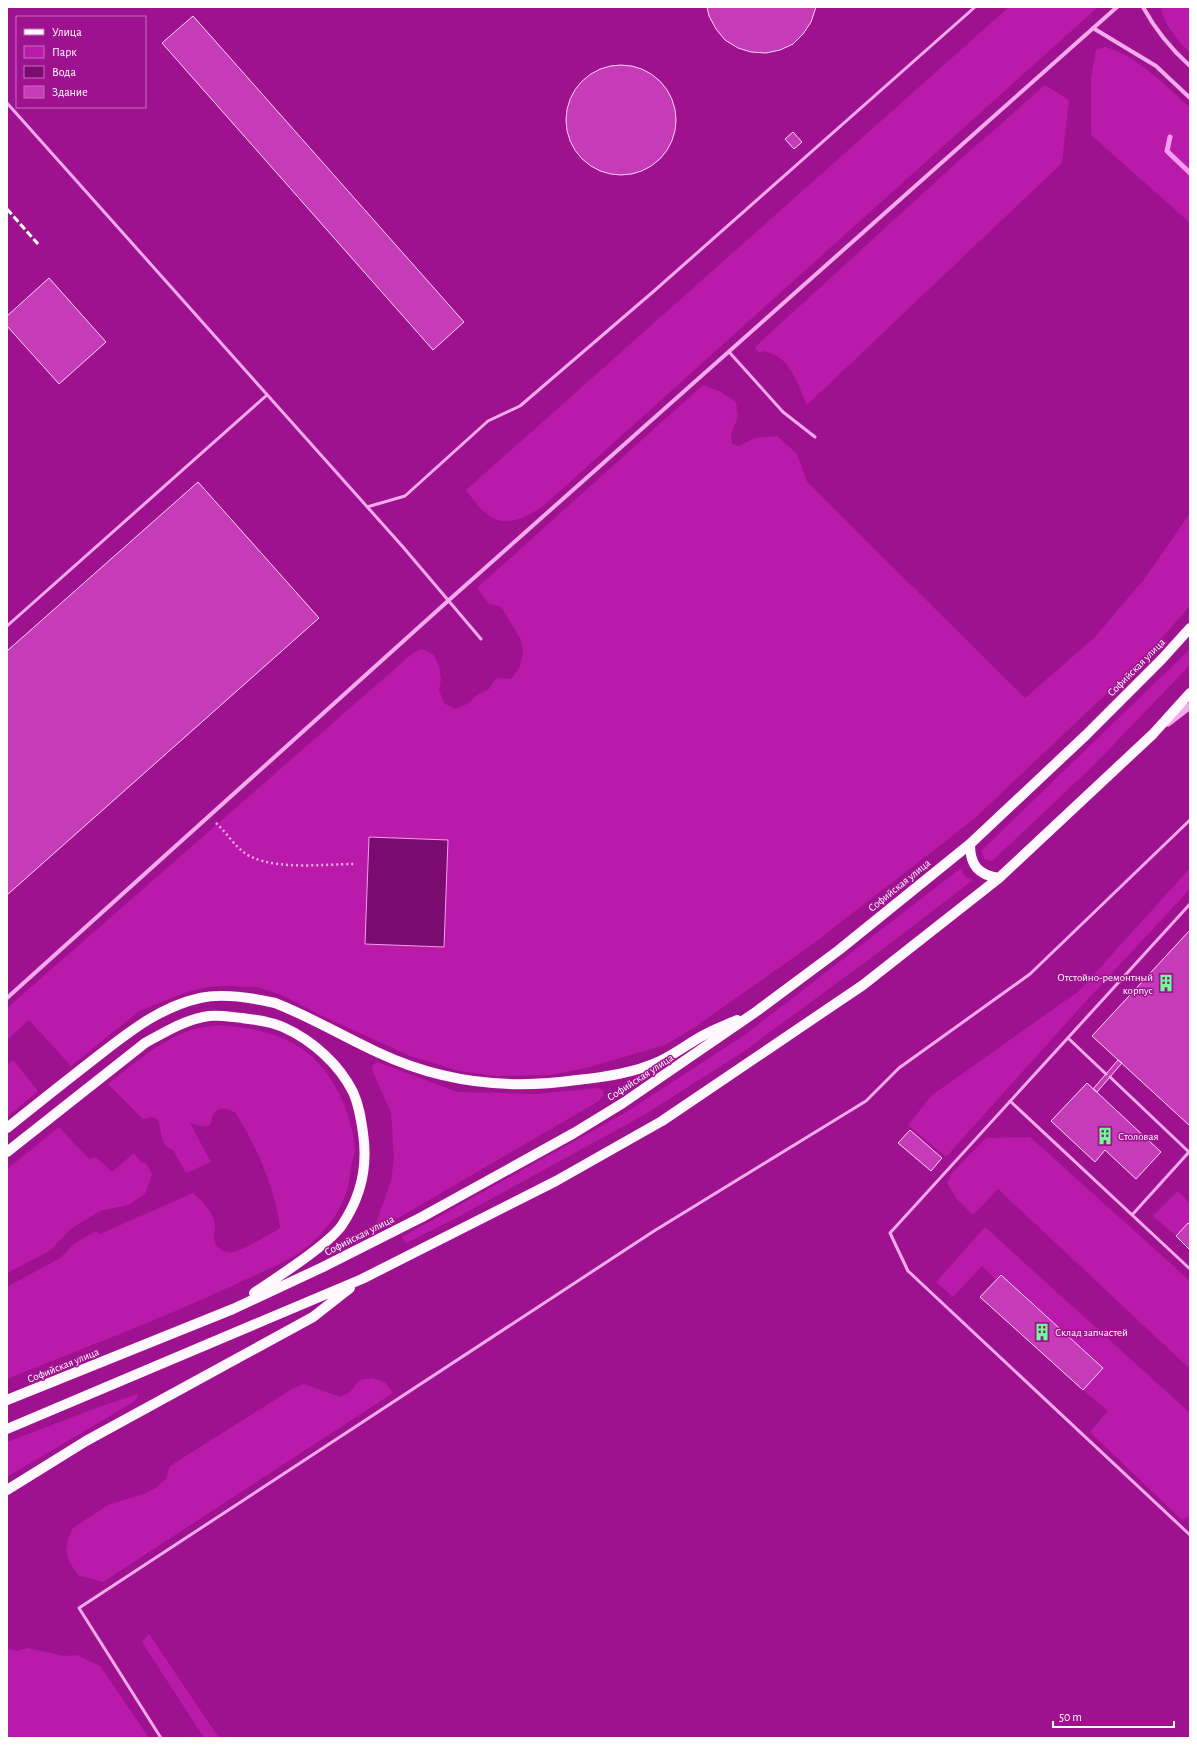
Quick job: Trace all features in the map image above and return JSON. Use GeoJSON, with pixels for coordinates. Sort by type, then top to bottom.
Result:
{"type":"FeatureCollection","features":[{"type":"Feature","properties":{"kind":"main road","name":"Софийская улица"},"geometry":{"type":"LineString","coordinates":[[7,1400],[233,1308],[323,1267],[422,1216],[574,1133],[675,1069],[758,1011],[839,950],[970,844],[1086,735],[1162,660],[1190,628]]}},
{"type":"Feature","properties":{"kind":"main road"},"geometry":{"type":"LineString","coordinates":[[7,1429],[362,1279],[556,1182],[662,1120],[863,985],[999,878],[1153,734],[1190,693]]}},
{"type":"Feature","properties":{"kind":"main road"},"geometry":{"type":"LineString","coordinates":[[970,844],[970,854],[973,864],[980,872],[989,877],[999,878]]}},
{"type":"Feature","properties":{"kind":"main road"},"geometry":{"type":"LineString","coordinates":[[7,1128],[141,1023],[173,1006],[201,997],[227,996],[257,999],[275,1003],[380,1054],[433,1073],[467,1081],[496,1084],[565,1082],[604,1077],[632,1071],[660,1061],[705,1034],[758,1011]]}},
{"type":"Feature","properties":{"kind":"main road"},"geometry":{"type":"LineString","coordinates":[[7,1152],[145,1043],[190,1021],[209,1016],[228,1016],[260,1020],[284,1027],[310,1043],[328,1058],[342,1075],[353,1092],[359,1110],[365,1148],[364,1169],[360,1191],[342,1226],[322,1245],[293,1267],[233,1308]]}},
{"type":"Feature","properties":{"kind":"main road"},"geometry":{"type":"LineString","coordinates":[[7,1490],[86,1441],[313,1317],[362,1279]]}},
{"type":"Feature","properties":{"kind":"street"},"geometry":{"type":"LineString","coordinates":[[7,998],[210,817],[449,600],[1117,7]]}},
{"type":"Feature","properties":{"kind":"street"},"geometry":{"type":"LineString","coordinates":[[1143,7],[1152,24],[1170,47],[1190,66]]}},
{"type":"Feature","properties":{"kind":"street"},"geometry":{"type":"LineString","coordinates":[[1093,28],[1156,66],[1190,98]]}},
{"type":"Feature","properties":{"kind":"street"},"geometry":{"type":"LineString","coordinates":[[1153,734],[1190,706]]}},
{"type":"Feature","properties":{"kind":"lane"},"geometry":{"type":"LineString","coordinates":[[367,507],[405,496],[488,421],[520,406],[654,291],[976,7]]}},
{"type":"Feature","properties":{"kind":"lane"},"geometry":{"type":"LineString","coordinates":[[7,103],[367,507],[481,638]]}},
{"type":"Feature","properties":{"kind":"lane"},"geometry":{"type":"LineString","coordinates":[[730,352],[783,412],[815,437]]}},
{"type":"Feature","properties":{"kind":"lane"},"geometry":{"type":"LineString","coordinates":[[7,626],[267,395]]}},
{"type":"Feature","properties":{"kind":"lane"},"geometry":{"type":"LineString","coordinates":[[161,1738],[79,1608],[654,1231],[866,1102],[899,1068],[1030,974],[1190,820]]}},
{"type":"Feature","properties":{"kind":"lane"},"geometry":{"type":"LineString","coordinates":[[1190,904],[890,1233],[908,1271],[1190,1535]]}},
{"type":"Feature","properties":{"kind":"lane"},"geometry":{"type":"LineString","coordinates":[[1068,1038],[1106,1074]]}},
{"type":"Feature","properties":{"kind":"lane"},"geometry":{"type":"LineString","coordinates":[[1110,1077],[1189,1152],[1132,1215]]}},
{"type":"Feature","properties":{"kind":"lane"},"geometry":{"type":"LineString","coordinates":[[1010,1101],[1190,1269]]}},
{"type":"Feature","properties":{"kind":"path"},"geometry":{"type":"LineString","coordinates":[[210,817],[242,850],[263,861],[280,865],[354,864]]}},
{"type":"Feature","properties":{"kind":"green space"},"geometry":{"type":"Polygon","coordinates":[[[1009,7],[1098,7],[541,508],[528,515],[508,521],[491,517],[483,511],[466,490],[1009,7]]]}},
{"type":"Feature","properties":{"kind":"green space"},"geometry":{"type":"Polygon","coordinates":[[[1160,7],[1190,7],[1190,53],[1172,32],[1162,14],[1160,7]]]}},
{"type":"Feature","properties":{"kind":"green space"},"geometry":{"type":"Polygon","coordinates":[[[1105,47],[1127,56],[1139,64],[1161,81],[1190,108],[1190,223],[1091,135],[1091,78],[1096,50],[1105,47]]]}},
{"type":"Feature","properties":{"kind":"green space"},"geometry":{"type":"Polygon","coordinates":[[[1045,85],[1069,100],[1062,163],[807,405],[787,364],[773,354],[763,351],[759,353],[755,347],[955,164],[1045,85]]]}},
{"type":"Feature","properties":{"kind":"green space"},"geometry":{"type":"Polygon","coordinates":[[[703,385],[719,391],[736,402],[738,416],[731,435],[732,444],[739,446],[755,438],[777,436],[797,454],[807,482],[1025,698],[1093,639],[1145,578],[1190,513],[1190,606],[1141,661],[974,819],[810,946],[695,1027],[665,1045],[590,1067],[552,1075],[495,1076],[459,1071],[410,1056],[318,1014],[284,996],[258,987],[233,986],[208,987],[184,993],[139,1011],[71,1066],[29,1020],[7,1040],[7,1008],[413,653],[422,649],[434,655],[439,666],[441,679],[439,690],[444,703],[455,709],[467,704],[477,695],[489,689],[496,678],[511,679],[519,668],[523,654],[521,640],[501,607],[489,604],[477,588],[703,385]]]}},
{"type":"Feature","properties":{"kind":"green space"},"geometry":{"type":"Polygon","coordinates":[[[1190,649],[1190,665],[1093,766],[992,861],[984,859],[981,851],[1190,649]]]}},
{"type":"Feature","properties":{"kind":"green space"},"geometry":{"type":"Polygon","coordinates":[[[961,868],[964,876],[973,880],[879,952],[743,1052],[644,1115],[458,1217],[406,1243],[402,1237],[628,1111],[746,1034],[961,868]]]}},
{"type":"Feature","properties":{"kind":"green space"},"geometry":{"type":"Polygon","coordinates":[[[1190,868],[1190,889],[1087,1000],[946,1157],[908,1125],[932,1095],[1079,991],[1190,868]]]}},
{"type":"Feature","properties":{"kind":"green space"},"geometry":{"type":"Polygon","coordinates":[[[218,1025],[257,1030],[290,1042],[317,1062],[329,1077],[345,1106],[355,1143],[355,1153],[351,1167],[349,1184],[340,1208],[325,1229],[313,1242],[299,1253],[281,1263],[176,1311],[7,1379],[7,1287],[60,1258],[75,1243],[96,1231],[100,1234],[193,1193],[210,1211],[214,1220],[215,1243],[224,1251],[233,1252],[243,1248],[280,1228],[274,1198],[264,1169],[251,1140],[236,1113],[227,1109],[221,1109],[215,1112],[209,1126],[190,1123],[211,1162],[186,1173],[173,1150],[163,1141],[159,1123],[156,1119],[151,1117],[143,1119],[108,1084],[168,1040],[194,1029],[218,1025]]]}},
{"type":"Feature","properties":{"kind":"green space"},"geometry":{"type":"Polygon","coordinates":[[[13,1060],[38,1091],[7,1117],[7,1065],[13,1060]]]}},
{"type":"Feature","properties":{"kind":"green space"},"geometry":{"type":"Polygon","coordinates":[[[377,1062],[458,1092],[536,1094],[597,1088],[603,1090],[603,1096],[599,1101],[381,1228],[376,1223],[391,1181],[394,1158],[391,1112],[373,1073],[372,1066],[377,1062]]]}},
{"type":"Feature","properties":{"kind":"green space"},"geometry":{"type":"Polygon","coordinates":[[[59,1127],[89,1159],[96,1157],[112,1172],[134,1153],[141,1162],[147,1164],[152,1175],[145,1194],[128,1205],[100,1211],[72,1228],[50,1251],[7,1273],[7,1169],[59,1127]]]}},
{"type":"Feature","properties":{"kind":"green space"},"geometry":{"type":"Polygon","coordinates":[[[1030,1137],[1190,1281],[1190,1369],[998,1189],[973,1215],[956,1198],[947,1183],[952,1173],[986,1138],[1030,1137]]]}},
{"type":"Feature","properties":{"kind":"green space"},"geometry":{"type":"Polygon","coordinates":[[[1178,1191],[1190,1203],[1190,1225],[1188,1223],[1176,1236],[1153,1216],[1178,1191]]]}},
{"type":"Feature","properties":{"kind":"green space"},"geometry":{"type":"Polygon","coordinates":[[[985,1227],[1190,1413],[1190,1516],[1182,1520],[1090,1432],[1108,1411],[1083,1390],[1103,1367],[1001,1275],[996,1280],[982,1266],[953,1297],[936,1282],[985,1227]]]}},
{"type":"Feature","properties":{"kind":"green space"},"geometry":{"type":"Polygon","coordinates":[[[373,1378],[386,1383],[393,1393],[103,1582],[78,1575],[70,1563],[66,1552],[68,1539],[73,1528],[108,1505],[146,1493],[157,1487],[166,1479],[170,1466],[292,1389],[304,1384],[340,1397],[351,1391],[359,1380],[373,1378]]]}},
{"type":"Feature","properties":{"kind":"green space"},"geometry":{"type":"Polygon","coordinates":[[[137,1394],[138,1396],[135,1401],[7,1477],[7,1442],[137,1394]]]}},
{"type":"Feature","properties":{"kind":"green space"},"geometry":{"type":"Polygon","coordinates":[[[149,1634],[219,1738],[204,1738],[142,1642],[149,1634]]]}},
{"type":"Feature","properties":{"kind":"green space"},"geometry":{"type":"Polygon","coordinates":[[[7,1648],[16,1651],[28,1648],[64,1656],[77,1655],[100,1666],[149,1738],[7,1738],[7,1648]]]}},
{"type":"Feature","properties":{"kind":"water"},"geometry":{"type":"Polygon","coordinates":[[[369,837],[448,840],[444,947],[365,944],[369,837]]]}},
{"type":"Feature","properties":{"kind":"building"},"geometry":{"type":"Polygon","coordinates":[[[707,7],[816,7],[811,22],[803,34],[793,44],[780,50],[766,53],[751,52],[738,48],[725,40],[716,29],[709,16],[707,7]]]}},
{"type":"Feature","properties":{"kind":"building"},"geometry":{"type":"Polygon","coordinates":[[[193,16],[464,322],[433,350],[162,43],[193,16]]]}},
{"type":"Feature","properties":{"kind":"building"},"geometry":{"type":"Polygon","coordinates":[[[621,65],[642,69],[660,81],[672,99],[676,120],[672,141],[660,159],[642,171],[621,175],[600,171],[582,159],[570,141],[566,120],[570,99],[582,81],[600,69],[621,65]]]}},
{"type":"Feature","properties":{"kind":"building"},"geometry":{"type":"Polygon","coordinates":[[[793,132],[802,142],[794,149],[785,139],[793,132]]]}},
{"type":"Feature","properties":{"kind":"building"},"geometry":{"type":"Polygon","coordinates":[[[49,278],[106,342],[59,384],[7,326],[7,316],[49,278]]]}},
{"type":"Feature","properties":{"kind":"building"},"geometry":{"type":"Polygon","coordinates":[[[198,482],[319,618],[7,895],[7,651],[198,482]]]}},
{"type":"Feature","properties":{"kind":"building","name":"Отстойно-ремонтный корпус"},"geometry":{"type":"Polygon","coordinates":[[[1190,930],[1190,1126],[1092,1036],[1190,930]]]}},
{"type":"Feature","properties":{"kind":"building"},"geometry":{"type":"Polygon","coordinates":[[[1118,1060],[1122,1063],[1097,1092],[1093,1089],[1118,1060]]]}},
{"type":"Feature","properties":{"kind":"building","name":"Столовая"},"geometry":{"type":"Polygon","coordinates":[[[1087,1083],[1161,1152],[1136,1179],[1105,1150],[1095,1162],[1051,1121],[1087,1083]]]}},
{"type":"Feature","properties":{"kind":"building"},"geometry":{"type":"Polygon","coordinates":[[[910,1130],[942,1158],[931,1171],[898,1143],[910,1130]]]}},
{"type":"Feature","properties":{"kind":"building"},"geometry":{"type":"Polygon","coordinates":[[[1188,1223],[1190,1225],[1190,1250],[1176,1236],[1188,1223]]]}},
{"type":"Feature","properties":{"kind":"building","name":"Склад запчастей"},"geometry":{"type":"Polygon","coordinates":[[[1001,1275],[1103,1368],[1083,1390],[980,1297],[1001,1275]]]}},
{"type":"Feature","properties":{"kind":"waterway"},"geometry":{"type":"LineString","coordinates":[[1170,137],[1167,151],[1190,173]]}},
{"type":"Feature","properties":{"kind":"railway"},"geometry":{"type":"LineString","coordinates":[[7,209],[38,244]]}},
{"type":"Feature","properties":{"kind":"place","name":"Отстойно-ремонтный корпус"},"geometry":{"type":"Point","coordinates":[1166,983]}},
{"type":"Feature","properties":{"kind":"place","name":"Столовая"},"geometry":{"type":"Point","coordinates":[1105,1136]}},
{"type":"Feature","properties":{"kind":"place","name":"Склад запчастей"},"geometry":{"type":"Point","coordinates":[1042,1332]}}]}
